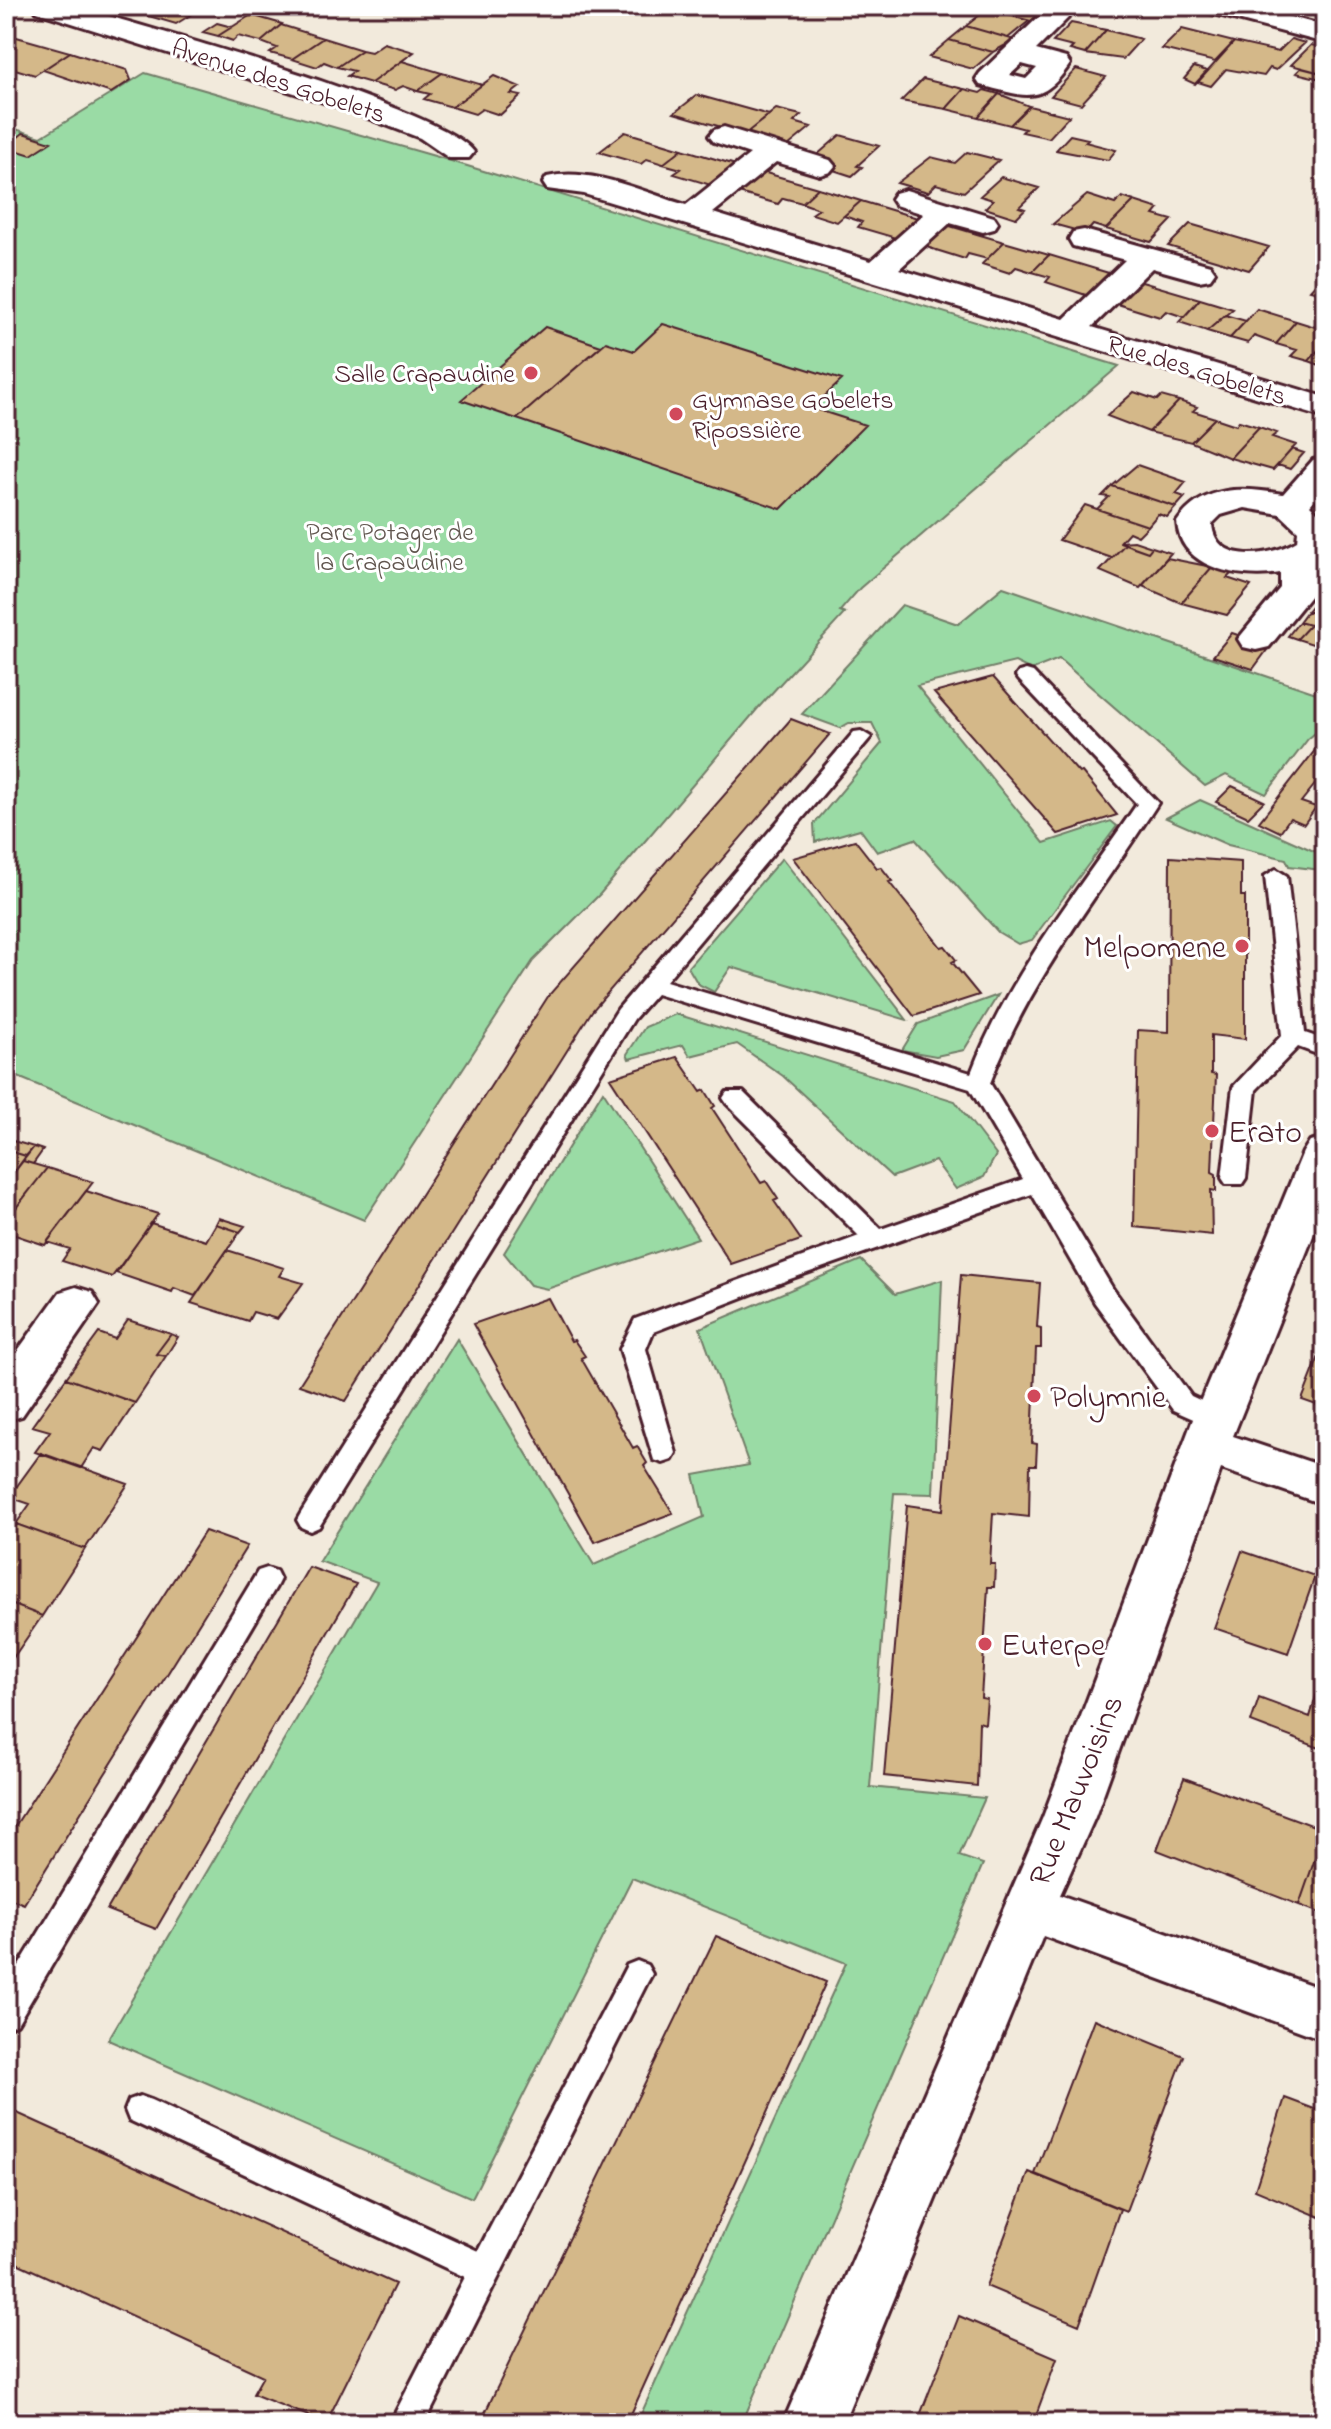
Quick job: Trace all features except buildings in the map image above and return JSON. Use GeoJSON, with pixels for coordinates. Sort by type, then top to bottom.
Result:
{"type":"FeatureCollection","features":[{"type":"Feature","properties":{"kind":"street","name":"Avenue des Gobelets"},"geometry":{"type":"LineString","coordinates":[[47,6],[349,101],[430,132],[459,152]]}},
{"type":"Feature","properties":{"kind":"street"},"geometry":{"type":"LineString","coordinates":[[108,24],[136,6]]}},
{"type":"Feature","properties":{"kind":"street"},"geometry":{"type":"LineString","coordinates":[[1017,54],[1066,6]]}},
{"type":"Feature","properties":{"kind":"street"},"geometry":{"type":"LineString","coordinates":[[1217,6],[1325,35]]}},
{"type":"Feature","properties":{"kind":"street"},"geometry":{"type":"LineString","coordinates":[[724,136],[820,166]]}},
{"type":"Feature","properties":{"kind":"street"},"geometry":{"type":"LineString","coordinates":[[691,216],[770,152]]}},
{"type":"Feature","properties":{"kind":"street","name":"Rue des Gobelets"},"geometry":{"type":"LineString","coordinates":[[558,183],[586,185],[1325,408]]}},
{"type":"Feature","properties":{"kind":"street"},"geometry":{"type":"LineString","coordinates":[[906,199],[983,223]]}},
{"type":"Feature","properties":{"kind":"street"},"geometry":{"type":"LineString","coordinates":[[877,272],[944,212]]}},
{"type":"Feature","properties":{"kind":"street"},"geometry":{"type":"LineString","coordinates":[[1084,239],[1199,272]]}},
{"type":"Feature","properties":{"kind":"street","name":"Rue des Gobelets"},"geometry":{"type":"LineString","coordinates":[[1069,332],[1147,256]]}},
{"type":"Feature","properties":{"kind":"street"},"geometry":{"type":"LineString","coordinates":[[1291,506],[1325,467]]}},
{"type":"Feature","properties":{"kind":"street"},"geometry":{"type":"LineString","coordinates":[[1244,497],[1291,506],[1307,518],[1315,529],[1314,546],[1298,561],[1238,565],[1215,557],[1200,546],[1192,533],[1193,520],[1204,508],[1217,501],[1244,497]]}},
{"type":"Feature","properties":{"kind":"street"},"geometry":{"type":"LineString","coordinates":[[1256,639],[1298,589],[1298,561]]}},
{"type":"Feature","properties":{"kind":"street","name":"Rue Mauvoisins"},"geometry":{"type":"LineString","coordinates":[[813,2423],[1028,1907],[1069,1817],[1211,1432],[1325,1152]]}},
{"type":"Feature","properties":{"kind":"street"},"geometry":{"type":"LineString","coordinates":[[6,1403],[76,1304]]}},
{"type":"Feature","properties":{"kind":"street"},"geometry":{"type":"LineString","coordinates":[[1211,1432],[1325,1486]]}},
{"type":"Feature","properties":{"kind":"street"},"geometry":{"type":"LineString","coordinates":[[1028,1907],[1325,2015]]}},
{"type":"Feature","properties":{"kind":"lane"},"geometry":{"type":"LineString","coordinates":[[978,1083],[989,1051],[1037,970],[1148,803],[1026,676]]}},
{"type":"Feature","properties":{"kind":"lane"},"geometry":{"type":"LineString","coordinates":[[310,1520],[618,1027],[649,984],[861,737]]}},
{"type":"Feature","properties":{"kind":"lane"},"geometry":{"type":"LineString","coordinates":[[1276,876],[1294,1037]]}},
{"type":"Feature","properties":{"kind":"lane"},"geometry":{"type":"LineString","coordinates":[[649,984],[978,1083],[1104,1296],[1182,1403],[1211,1432]]}},
{"type":"Feature","properties":{"kind":"lane"},"geometry":{"type":"LineString","coordinates":[[1294,1037],[1325,1049]]}},
{"type":"Feature","properties":{"kind":"lane"},"geometry":{"type":"LineString","coordinates":[[1234,1178],[1245,1087],[1294,1037]]}},
{"type":"Feature","properties":{"kind":"lane"},"geometry":{"type":"LineString","coordinates":[[735,1098],[876,1239]]}},
{"type":"Feature","properties":{"kind":"lane"},"geometry":{"type":"LineString","coordinates":[[663,1453],[633,1349],[644,1326],[876,1239],[1038,1183]]}},
{"type":"Feature","properties":{"kind":"lane"},"geometry":{"type":"LineString","coordinates":[[6,2014],[267,1579]]}},
{"type":"Feature","properties":{"kind":"lane"},"geometry":{"type":"LineString","coordinates":[[407,2423],[637,1974]]}},
{"type":"Feature","properties":{"kind":"lane"},"geometry":{"type":"LineString","coordinates":[[140,2110],[485,2270]]}},
{"type":"Feature","properties":{"kind":"green space","name":"Parc Potager de la Crapaudine"},"geometry":{"type":"Polygon","coordinates":[[[145,73],[438,157],[1119,366],[860,588],[840,611],[845,613],[759,707],[600,894],[533,961],[364,1220],[6,1072],[6,126],[41,137],[145,73]]]}},
{"type":"Feature","properties":{"kind":"green space"},"geometry":{"type":"Polygon","coordinates":[[[1003,587],[1325,696],[1325,725],[1308,739],[1266,794],[1226,775],[1205,786],[1059,659],[1031,670],[1015,662],[917,686],[1044,843],[1111,821],[1117,826],[1032,940],[1018,944],[998,932],[915,839],[877,852],[860,829],[815,842],[814,824],[882,743],[872,723],[849,723],[840,728],[802,714],[902,605],[958,624],[1003,587]]]}},
{"type":"Feature","properties":{"kind":"green space"},"geometry":{"type":"Polygon","coordinates":[[[1200,800],[1325,856],[1325,878],[1321,870],[1289,866],[1286,859],[1228,845],[1166,818],[1200,800]]]}},
{"type":"Feature","properties":{"kind":"green space"},"geometry":{"type":"Polygon","coordinates":[[[782,858],[907,1020],[731,967],[714,992],[698,984],[688,967],[782,858]]]}},
{"type":"Feature","properties":{"kind":"green space"},"geometry":{"type":"Polygon","coordinates":[[[998,995],[964,1050],[936,1056],[902,1050],[918,1024],[998,995]]]}},
{"type":"Feature","properties":{"kind":"green space"},"geometry":{"type":"Polygon","coordinates":[[[676,1014],[955,1101],[996,1155],[984,1177],[956,1189],[935,1161],[892,1177],[783,1076],[737,1044],[690,1056],[683,1045],[629,1059],[627,1054],[645,1027],[676,1014]]]}},
{"type":"Feature","properties":{"kind":"green space"},"geometry":{"type":"Polygon","coordinates":[[[603,1091],[698,1238],[547,1289],[530,1285],[504,1253],[603,1091]]]}},
{"type":"Feature","properties":{"kind":"green space"},"geometry":{"type":"Polygon","coordinates":[[[861,1260],[895,1294],[942,1280],[933,1494],[894,1493],[870,1787],[985,1798],[959,1856],[983,1864],[742,2423],[637,2423],[846,1963],[632,1878],[472,2198],[108,2040],[377,1582],[319,1561],[457,1339],[594,1565],[704,1517],[694,1475],[749,1465],[700,1328],[861,1260]]]}},
{"type":"Feature","properties":{"kind":"place","name":"Salle Crapaudine"},"geometry":{"type":"Point","coordinates":[531,373]}},
{"type":"Feature","properties":{"kind":"place","name":"Gymnase Gobelets Ripossière"},"geometry":{"type":"Point","coordinates":[676,414]}},
{"type":"Feature","properties":{"kind":"place","name":"Melpomene"},"geometry":{"type":"Point","coordinates":[1242,946]}},
{"type":"Feature","properties":{"kind":"place","name":"Erato"},"geometry":{"type":"Point","coordinates":[1212,1131]}},
{"type":"Feature","properties":{"kind":"place","name":"Polymnie"},"geometry":{"type":"Point","coordinates":[1034,1396]}},
{"type":"Feature","properties":{"kind":"place","name":"Euterpe"},"geometry":{"type":"Point","coordinates":[985,1644]}}]}
